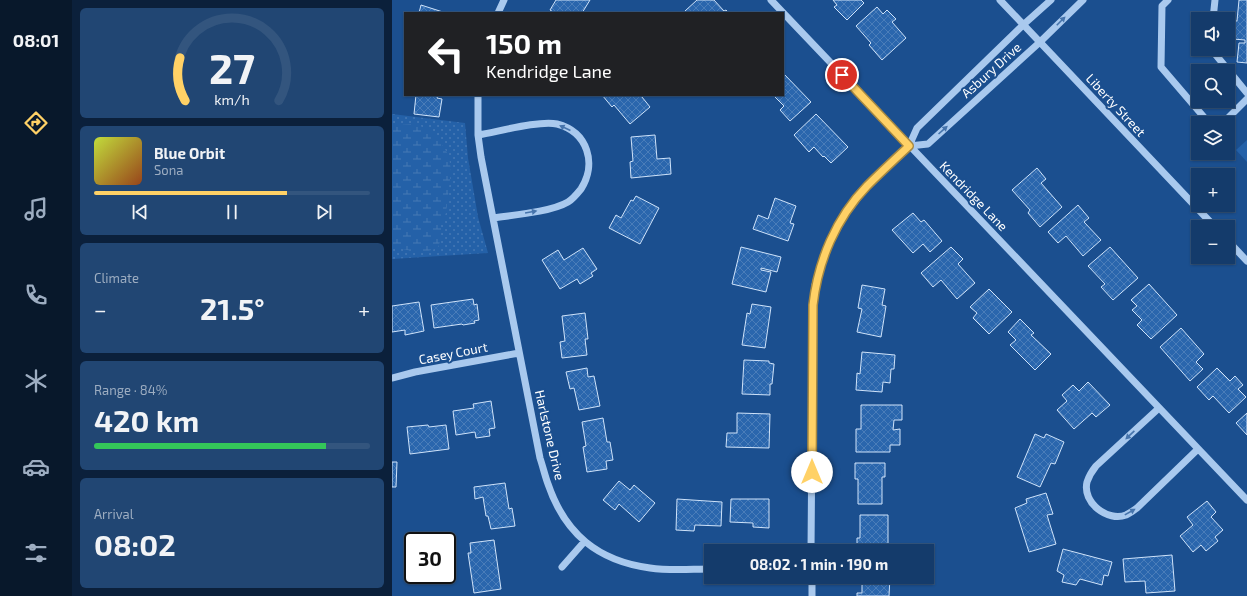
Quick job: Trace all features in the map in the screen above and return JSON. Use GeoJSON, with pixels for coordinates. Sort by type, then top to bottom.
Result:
{"type":"FeatureCollection","features":[{"type":"Feature","properties":{"kind":"street"},"geometry":{"type":"LineString","coordinates":[[498,12],[504,0]]}},
{"type":"Feature","properties":{"kind":"street","name":"Kendridge Lane"},"geometry":{"type":"LineString","coordinates":[[771,0],[782,12]]}},
{"type":"Feature","properties":{"kind":"street","name":"Liberty Street"},"geometry":{"type":"LineString","coordinates":[[1000,0],[1208,220]]}},
{"type":"Feature","properties":{"kind":"street","name":"Asbury Drive"},"geometry":{"type":"LineString","coordinates":[[812,544],[813,305],[815,286],[821,264],[830,242],[845,215],[866,187],[909,146],[917,128],[1023,25],[1051,0]]}},
{"type":"Feature","properties":{"kind":"street","name":"Asbury Drive"},"geometry":{"type":"LineString","coordinates":[[909,146],[928,144],[1040,42],[1083,0]]}},
{"type":"Feature","properties":{"kind":"street"},"geometry":{"type":"LineString","coordinates":[[1168,0],[1162,6],[1161,67],[1203,116]]}},
{"type":"Feature","properties":{"kind":"street"},"geometry":{"type":"LineString","coordinates":[[1214,12],[1215,0]]}},
{"type":"Feature","properties":{"kind":"street","name":"Kendridge Lane"},"geometry":{"type":"LineString","coordinates":[[784,14],[1247,500]]}},
{"type":"Feature","properties":{"kind":"street"},"geometry":{"type":"LineString","coordinates":[[1217,56],[1247,93]]}},
{"type":"Feature","properties":{"kind":"street","name":"Harlstone Drive"},"geometry":{"type":"LineString","coordinates":[[478,96],[478,135],[493,218],[540,458],[548,485],[556,502],[568,524],[584,542],[600,553],[622,562],[644,567],[704,569]]}},
{"type":"Feature","properties":{"kind":"street"},"geometry":{"type":"LineString","coordinates":[[1230,116],[1247,99]]}},
{"type":"Feature","properties":{"kind":"street"},"geometry":{"type":"LineString","coordinates":[[478,135],[545,123],[557,124],[570,130],[581,139],[588,153],[590,168],[586,181],[578,193],[569,202],[556,207],[493,218]]}},
{"type":"Feature","properties":{"kind":"street"},"geometry":{"type":"LineString","coordinates":[[1235,248],[1247,261]]}},
{"type":"Feature","properties":{"kind":"street","name":"Casey Court"},"geometry":{"type":"LineString","coordinates":[[392,378],[415,372],[519,353]]}},
{"type":"Feature","properties":{"kind":"street"},"geometry":{"type":"LineString","coordinates":[[1159,408],[1096,466],[1091,473],[1087,484],[1088,496],[1094,506],[1105,514],[1114,517],[1126,515],[1137,508],[1198,449]]}},
{"type":"Feature","properties":{"kind":"street"},"geometry":{"type":"LineString","coordinates":[[562,567],[584,542]]}},
{"type":"Feature","properties":{"kind":"street"},"geometry":{"type":"LineString","coordinates":[[812,584],[812,596]]}},
{"type":"Feature","properties":{"kind":"green space"},"geometry":{"type":"Polygon","coordinates":[[[392,114],[465,123],[468,158],[478,217],[488,253],[392,259],[392,114]]]}},
{"type":"Feature","properties":{"kind":"green space"},"geometry":{"type":"Polygon","coordinates":[[[392,124],[414,124],[428,129],[440,141],[449,156],[451,171],[446,213],[441,224],[441,238],[438,248],[422,253],[392,247],[392,124]]]}},
{"type":"Feature","properties":{"kind":"green space"},"geometry":{"type":"Polygon","coordinates":[[[1247,140],[1247,162],[1236,150],[1247,140]]]}},
{"type":"Feature","properties":{"kind":"building"},"geometry":{"type":"Polygon","coordinates":[[[556,0],[590,0],[583,12],[553,12],[550,10],[556,0]]]}},
{"type":"Feature","properties":{"kind":"building"},"geometry":{"type":"Polygon","coordinates":[[[697,0],[714,0],[724,11],[726,10],[728,12],[686,12],[685,11],[697,0]]]}},
{"type":"Feature","properties":{"kind":"building"},"geometry":{"type":"Polygon","coordinates":[[[833,0],[861,0],[864,3],[847,20],[834,7],[837,5],[833,0]]]}},
{"type":"Feature","properties":{"kind":"building"},"geometry":{"type":"Polygon","coordinates":[[[1239,0],[1247,0],[1247,63],[1237,62],[1239,43],[1245,43],[1245,40],[1235,39],[1235,21],[1237,21],[1239,0]]]}},
{"type":"Feature","properties":{"kind":"building"},"geometry":{"type":"Polygon","coordinates":[[[421,5],[443,12],[419,12],[421,5]]]}},
{"type":"Feature","properties":{"kind":"building"},"geometry":{"type":"Polygon","coordinates":[[[877,7],[883,14],[887,10],[896,19],[892,22],[906,38],[882,60],[869,45],[871,43],[856,26],[877,7]]]}},
{"type":"Feature","properties":{"kind":"building"},"geometry":{"type":"Polygon","coordinates":[[[784,74],[811,102],[790,121],[780,110],[784,106],[774,96],[784,96],[784,74]]]}},
{"type":"Feature","properties":{"kind":"building"},"geometry":{"type":"Polygon","coordinates":[[[416,96],[438,96],[437,98],[442,99],[439,117],[414,114],[416,96]]]}},
{"type":"Feature","properties":{"kind":"building"},"geometry":{"type":"Polygon","coordinates":[[[603,96],[643,96],[642,97],[650,107],[630,124],[614,105],[612,107],[603,96]]]}},
{"type":"Feature","properties":{"kind":"building"},"geometry":{"type":"Polygon","coordinates":[[[816,114],[848,147],[831,163],[814,147],[809,152],[794,135],[816,114]]]}},
{"type":"Feature","properties":{"kind":"building"},"geometry":{"type":"Polygon","coordinates":[[[655,135],[657,159],[670,158],[671,174],[631,178],[630,162],[633,161],[631,137],[655,135]]]}},
{"type":"Feature","properties":{"kind":"building"},"geometry":{"type":"Polygon","coordinates":[[[1037,168],[1046,179],[1041,183],[1062,207],[1040,227],[1028,213],[1030,210],[1012,190],[1037,168]]]}},
{"type":"Feature","properties":{"kind":"building"},"geometry":{"type":"Polygon","coordinates":[[[636,196],[659,208],[640,244],[609,228],[616,215],[621,218],[631,200],[633,201],[636,196]]]}},
{"type":"Feature","properties":{"kind":"building"},"geometry":{"type":"Polygon","coordinates":[[[775,198],[796,206],[790,223],[794,224],[788,241],[753,229],[758,215],[768,219],[775,198]]]}},
{"type":"Feature","properties":{"kind":"building"},"geometry":{"type":"Polygon","coordinates":[[[1078,205],[1089,218],[1084,222],[1101,240],[1083,256],[1066,236],[1058,243],[1048,232],[1078,205]]]}},
{"type":"Feature","properties":{"kind":"building"},"geometry":{"type":"Polygon","coordinates":[[[913,213],[921,222],[924,220],[942,241],[930,252],[923,244],[913,253],[892,230],[913,213]]]}},
{"type":"Feature","properties":{"kind":"building"},"geometry":{"type":"Polygon","coordinates":[[[741,247],[781,257],[777,272],[761,268],[761,270],[771,272],[766,292],[732,284],[741,247]]]}},
{"type":"Feature","properties":{"kind":"building"},"geometry":{"type":"Polygon","coordinates":[[[951,247],[963,259],[958,264],[975,283],[957,299],[941,280],[933,287],[921,273],[951,247]]]}},
{"type":"Feature","properties":{"kind":"building"},"geometry":{"type":"Polygon","coordinates":[[[1110,247],[1138,278],[1113,300],[1101,287],[1105,284],[1088,266],[1110,247]]]}},
{"type":"Feature","properties":{"kind":"building"},"geometry":{"type":"Polygon","coordinates":[[[583,248],[597,269],[591,273],[593,276],[580,284],[577,279],[560,289],[542,260],[558,250],[564,260],[583,248]]]}},
{"type":"Feature","properties":{"kind":"building"},"geometry":{"type":"Polygon","coordinates":[[[1149,284],[1177,315],[1151,339],[1137,325],[1142,320],[1132,310],[1137,306],[1131,300],[1149,284]]]}},
{"type":"Feature","properties":{"kind":"building"},"geometry":{"type":"Polygon","coordinates":[[[862,285],[885,289],[882,305],[886,306],[881,337],[857,332],[862,309],[858,308],[862,285]]]}},
{"type":"Feature","properties":{"kind":"building"},"geometry":{"type":"Polygon","coordinates":[[[989,289],[1012,312],[989,334],[973,318],[977,313],[970,307],[989,289]]]}},
{"type":"Feature","properties":{"kind":"building"},"geometry":{"type":"Polygon","coordinates":[[[473,299],[474,305],[477,304],[479,320],[474,321],[475,323],[434,328],[431,305],[473,299]]]}},
{"type":"Feature","properties":{"kind":"building"},"geometry":{"type":"Polygon","coordinates":[[[419,302],[424,331],[405,335],[405,330],[392,332],[392,306],[419,302]]]}},
{"type":"Feature","properties":{"kind":"building"},"geometry":{"type":"Polygon","coordinates":[[[752,304],[771,307],[765,348],[742,345],[747,313],[750,314],[752,304]]]}},
{"type":"Feature","properties":{"kind":"building"},"geometry":{"type":"Polygon","coordinates":[[[585,313],[588,339],[585,339],[587,355],[562,358],[560,342],[565,341],[562,316],[585,313]]]}},
{"type":"Feature","properties":{"kind":"building"},"geometry":{"type":"Polygon","coordinates":[[[1020,319],[1034,333],[1031,335],[1051,354],[1035,370],[1010,345],[1016,340],[1008,332],[1020,319]]]}},
{"type":"Feature","properties":{"kind":"building"},"geometry":{"type":"Polygon","coordinates":[[[1181,328],[1204,354],[1196,362],[1203,369],[1190,381],[1160,347],[1181,328]]]}},
{"type":"Feature","properties":{"kind":"building"},"geometry":{"type":"Polygon","coordinates":[[[862,352],[895,355],[894,369],[891,369],[890,383],[883,382],[882,392],[856,390],[857,373],[860,374],[862,352]]]}},
{"type":"Feature","properties":{"kind":"building"},"geometry":{"type":"Polygon","coordinates":[[[744,360],[769,361],[769,363],[774,364],[772,384],[770,384],[770,395],[742,394],[744,360]]]}},
{"type":"Feature","properties":{"kind":"building"},"geometry":{"type":"Polygon","coordinates":[[[587,368],[588,377],[594,376],[600,406],[579,410],[574,388],[570,389],[566,372],[587,368]]]}},
{"type":"Feature","properties":{"kind":"building"},"geometry":{"type":"Polygon","coordinates":[[[1217,368],[1230,381],[1235,376],[1243,385],[1238,389],[1246,397],[1229,413],[1213,396],[1209,400],[1197,387],[1217,368]]]}},
{"type":"Feature","properties":{"kind":"building"},"geometry":{"type":"Polygon","coordinates":[[[1088,382],[1110,405],[1096,417],[1092,413],[1074,429],[1057,410],[1067,401],[1062,395],[1073,385],[1079,391],[1088,382]]]}},
{"type":"Feature","properties":{"kind":"building"},"geometry":{"type":"Polygon","coordinates":[[[491,401],[495,428],[489,429],[490,436],[476,438],[475,432],[456,435],[453,411],[474,408],[473,404],[491,401]]]}},
{"type":"Feature","properties":{"kind":"building"},"geometry":{"type":"Polygon","coordinates":[[[861,405],[902,405],[902,420],[894,420],[893,430],[900,429],[900,445],[890,445],[890,452],[856,452],[856,429],[861,429],[861,405]]]}},
{"type":"Feature","properties":{"kind":"building"},"geometry":{"type":"Polygon","coordinates":[[[737,413],[770,414],[769,448],[726,447],[727,433],[737,433],[737,413]]]}},
{"type":"Feature","properties":{"kind":"building"},"geometry":{"type":"Polygon","coordinates":[[[1247,413],[1247,435],[1236,423],[1247,413]]]}},
{"type":"Feature","properties":{"kind":"building"},"geometry":{"type":"Polygon","coordinates":[[[603,418],[607,442],[610,442],[613,460],[606,461],[607,469],[587,472],[583,447],[586,446],[582,422],[603,418]]]}},
{"type":"Feature","properties":{"kind":"building"},"geometry":{"type":"Polygon","coordinates":[[[428,425],[429,427],[446,425],[449,449],[410,454],[407,427],[428,425]]]}},
{"type":"Feature","properties":{"kind":"building"},"geometry":{"type":"Polygon","coordinates":[[[1035,434],[1044,438],[1046,434],[1064,442],[1055,464],[1051,463],[1040,487],[1017,477],[1035,434]]]}},
{"type":"Feature","properties":{"kind":"building"},"geometry":{"type":"Polygon","coordinates":[[[392,462],[397,462],[396,487],[392,487],[392,462]]]}},
{"type":"Feature","properties":{"kind":"building"},"geometry":{"type":"Polygon","coordinates":[[[855,463],[885,463],[885,477],[882,477],[882,504],[858,504],[858,479],[855,479],[855,463]]]}},
{"type":"Feature","properties":{"kind":"building"},"geometry":{"type":"Polygon","coordinates":[[[619,481],[630,490],[634,485],[655,503],[639,522],[619,504],[615,510],[603,500],[619,481]]]}},
{"type":"Feature","properties":{"kind":"building"},"geometry":{"type":"Polygon","coordinates":[[[505,483],[509,509],[512,508],[515,526],[491,529],[488,516],[486,516],[483,497],[475,499],[474,487],[505,483]]]}},
{"type":"Feature","properties":{"kind":"building"},"geometry":{"type":"Polygon","coordinates":[[[1046,493],[1053,514],[1047,515],[1056,544],[1029,552],[1015,508],[1027,503],[1026,499],[1046,493]]]}},
{"type":"Feature","properties":{"kind":"building"},"geometry":{"type":"Polygon","coordinates":[[[677,499],[722,502],[721,526],[695,525],[694,531],[676,530],[677,499]]]}},
{"type":"Feature","properties":{"kind":"building"},"geometry":{"type":"Polygon","coordinates":[[[731,499],[769,499],[769,528],[753,527],[753,523],[730,522],[731,499]]]}},
{"type":"Feature","properties":{"kind":"building"},"geometry":{"type":"Polygon","coordinates":[[[1207,501],[1216,512],[1211,517],[1223,530],[1215,537],[1218,541],[1206,551],[1201,545],[1193,552],[1180,536],[1193,525],[1187,517],[1207,501]]]}},
{"type":"Feature","properties":{"kind":"building"},"geometry":{"type":"Polygon","coordinates":[[[860,515],[888,515],[888,544],[857,544],[857,538],[860,538],[860,515]]]}},
{"type":"Feature","properties":{"kind":"building"},"geometry":{"type":"Polygon","coordinates":[[[494,540],[501,589],[474,593],[468,553],[471,553],[470,543],[494,540]]]}},
{"type":"Feature","properties":{"kind":"building"},"geometry":{"type":"Polygon","coordinates":[[[1063,549],[1112,562],[1108,576],[1104,575],[1102,585],[1080,579],[1076,585],[1062,582],[1064,575],[1057,571],[1063,549]]]}},
{"type":"Feature","properties":{"kind":"building"},"geometry":{"type":"Polygon","coordinates":[[[1172,555],[1175,591],[1146,593],[1145,581],[1125,582],[1123,559],[1172,555]]]}},
{"type":"Feature","properties":{"kind":"building"},"geometry":{"type":"Polygon","coordinates":[[[862,584],[890,584],[889,596],[857,596],[857,593],[862,593],[862,584]]]}},
{"type":"Feature","properties":{"kind":"route"},"geometry":{"type":"LineString","coordinates":[[812,472],[813,305],[815,286],[821,264],[830,242],[845,215],[866,187],[909,146],[842,75]]}}]}
